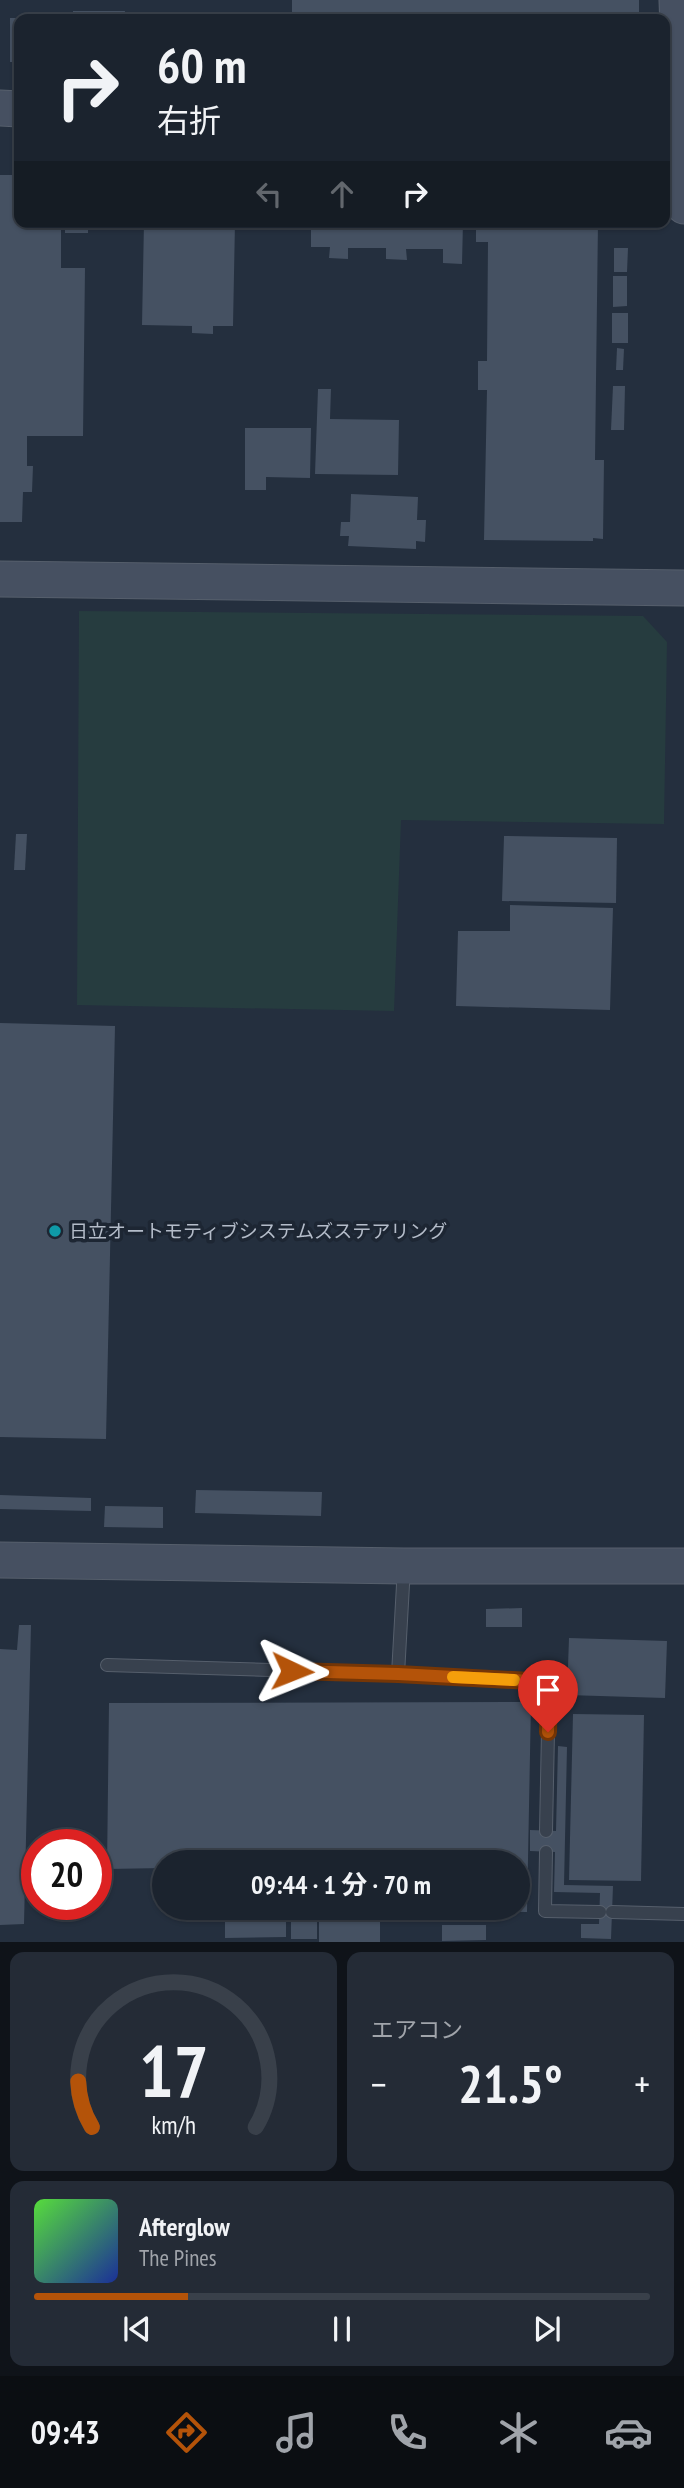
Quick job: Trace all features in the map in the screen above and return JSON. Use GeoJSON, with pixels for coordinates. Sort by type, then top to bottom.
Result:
{"type":"FeatureCollection","features":[{"type":"Feature","properties":{"kind":"street"},"geometry":{"type":"LineString","coordinates":[[677,0],[673,118],[684,206]]}},
{"type":"Feature","properties":{"kind":"street"},"geometry":{"type":"LineString","coordinates":[[0,579],[684,588]]}},
{"type":"Feature","properties":{"kind":"street"},"geometry":{"type":"LineString","coordinates":[[0,1560],[404,1566],[684,1566]]}},
{"type":"Feature","properties":{"kind":"lane"},"geometry":{"type":"LineString","coordinates":[[398,1674],[404,1566]]}},
{"type":"Feature","properties":{"kind":"lane"},"geometry":{"type":"LineString","coordinates":[[107,1665],[398,1674],[549,1682],[546,1831]]}},
{"type":"Feature","properties":{"kind":"lane"},"geometry":{"type":"LineString","coordinates":[[546,1852],[545,1911],[684,1914]]}},
{"type":"Feature","properties":{"kind":"green space"},"geometry":{"type":"Polygon","coordinates":[[[79,611],[643,616],[667,642],[664,824],[401,820],[394,1011],[77,1005],[79,611]]]}},
{"type":"Feature","properties":{"kind":"building"},"geometry":{"type":"Polygon","coordinates":[[[292,0],[639,0],[639,14],[292,14],[292,0]]]}},
{"type":"Feature","properties":{"kind":"building"},"geometry":{"type":"Polygon","coordinates":[[[73,11],[125,11],[125,14],[73,14],[73,11]]]}},
{"type":"Feature","properties":{"kind":"building"},"geometry":{"type":"Polygon","coordinates":[[[10,18],[14,18],[14,62],[10,62],[10,18]]]}},
{"type":"Feature","properties":{"kind":"building"},"geometry":{"type":"Polygon","coordinates":[[[0,175],[14,175],[14,228],[61,228],[61,268],[85,268],[83,436],[27,436],[27,466],[33,466],[32,492],[23,492],[22,522],[0,522],[0,175]]]}},
{"type":"Feature","properties":{"kind":"building"},"geometry":{"type":"Polygon","coordinates":[[[65,228],[88,228],[88,233],[65,233],[65,228]]]}},
{"type":"Feature","properties":{"kind":"building"},"geometry":{"type":"Polygon","coordinates":[[[144,228],[235,228],[233,326],[213,326],[213,334],[192,333],[192,326],[142,325],[144,228]]]}},
{"type":"Feature","properties":{"kind":"building"},"geometry":{"type":"Polygon","coordinates":[[[311,228],[463,228],[462,264],[443,263],[443,249],[406,249],[407,260],[386,259],[386,248],[348,248],[348,259],[329,258],[330,247],[311,247],[311,228]]]}},
{"type":"Feature","properties":{"kind":"building"},"geometry":{"type":"Polygon","coordinates":[[[476,228],[598,228],[595,460],[604,460],[603,539],[484,540],[487,390],[478,390],[478,361],[487,361],[488,242],[476,242],[476,228]]]}},
{"type":"Feature","properties":{"kind":"building"},"geometry":{"type":"Polygon","coordinates":[[[614,248],[628,248],[627,272],[614,272],[614,248]]]}},
{"type":"Feature","properties":{"kind":"building"},"geometry":{"type":"Polygon","coordinates":[[[613,276],[627,276],[627,306],[613,307],[613,276]]]}},
{"type":"Feature","properties":{"kind":"building"},"geometry":{"type":"Polygon","coordinates":[[[612,313],[628,313],[628,343],[612,343],[612,313]]]}},
{"type":"Feature","properties":{"kind":"building"},"geometry":{"type":"Polygon","coordinates":[[[617,348],[624,349],[623,370],[616,370],[617,348]]]}},
{"type":"Feature","properties":{"kind":"building"},"geometry":{"type":"Polygon","coordinates":[[[613,386],[625,386],[624,430],[611,430],[613,386]]]}},
{"type":"Feature","properties":{"kind":"building"},"geometry":{"type":"Polygon","coordinates":[[[318,389],[331,389],[330,419],[399,420],[398,475],[315,474],[318,389]]]}},
{"type":"Feature","properties":{"kind":"building"},"geometry":{"type":"Polygon","coordinates":[[[245,428],[311,428],[310,478],[266,477],[266,490],[245,490],[245,428]]]}},
{"type":"Feature","properties":{"kind":"building"},"geometry":{"type":"Polygon","coordinates":[[[351,494],[418,497],[417,520],[426,520],[425,542],[416,541],[416,549],[348,546],[349,536],[340,536],[341,522],[350,522],[351,494]]]}},
{"type":"Feature","properties":{"kind":"building"},"geometry":{"type":"Polygon","coordinates":[[[16,834],[27,834],[25,870],[14,870],[16,834]]]}},
{"type":"Feature","properties":{"kind":"building"},"geometry":{"type":"Polygon","coordinates":[[[504,836],[617,838],[616,903],[502,901],[504,836]]]}},
{"type":"Feature","properties":{"kind":"building"},"geometry":{"type":"Polygon","coordinates":[[[510,905],[613,908],[610,1010],[456,1006],[458,931],[510,931],[510,905]]]}},
{"type":"Feature","properties":{"kind":"building","name":"日立オートモティブシステムズステアリング"},"geometry":{"type":"Polygon","coordinates":[[[0,1023],[115,1026],[106,1439],[0,1437],[0,1023]]]}},
{"type":"Feature","properties":{"kind":"building"},"geometry":{"type":"Polygon","coordinates":[[[196,1490],[322,1492],[321,1516],[195,1513],[196,1490]]]}},
{"type":"Feature","properties":{"kind":"building"},"geometry":{"type":"Polygon","coordinates":[[[0,1495],[91,1498],[91,1511],[0,1509],[0,1495]]]}},
{"type":"Feature","properties":{"kind":"building"},"geometry":{"type":"Polygon","coordinates":[[[105,1506],[163,1507],[163,1528],[104,1527],[105,1506]]]}},
{"type":"Feature","properties":{"kind":"building"},"geometry":{"type":"Polygon","coordinates":[[[522,1608],[522,1627],[486,1627],[486,1609],[522,1608]]]}},
{"type":"Feature","properties":{"kind":"building"},"geometry":{"type":"Polygon","coordinates":[[[19,1625],[31,1625],[26,1829],[21,1829],[21,1920],[24,1920],[24,1924],[0,1925],[0,1649],[17,1650],[19,1625]]]}},
{"type":"Feature","properties":{"kind":"building"},"geometry":{"type":"Polygon","coordinates":[[[569,1638],[667,1641],[665,1698],[567,1695],[569,1638]]]}},
{"type":"Feature","properties":{"kind":"building"},"geometry":{"type":"Polygon","coordinates":[[[531,1702],[528,1850],[152,1850],[152,1868],[112,1869],[112,1829],[107,1829],[109,1703],[531,1702]]]}},
{"type":"Feature","properties":{"kind":"building"},"geometry":{"type":"Polygon","coordinates":[[[573,1714],[644,1715],[641,1881],[569,1880],[573,1714]]]}},
{"type":"Feature","properties":{"kind":"building"},"geometry":{"type":"Polygon","coordinates":[[[558,1746],[567,1747],[564,1885],[613,1886],[611,1939],[581,1938],[581,1924],[599,1924],[600,1893],[554,1892],[555,1852],[530,1851],[530,1830],[556,1831],[558,1746]]]}},
{"type":"Feature","properties":{"kind":"building"},"geometry":{"type":"Polygon","coordinates":[[[225,1920],[286,1920],[286,1937],[225,1938],[225,1920]]]}},
{"type":"Feature","properties":{"kind":"building"},"geometry":{"type":"Polygon","coordinates":[[[291,1920],[317,1920],[317,1939],[291,1939],[291,1920]]]}},
{"type":"Feature","properties":{"kind":"building"},"geometry":{"type":"Polygon","coordinates":[[[319,1920],[380,1920],[380,1942],[319,1942],[319,1920]]]}},
{"type":"Feature","properties":{"kind":"building"},"geometry":{"type":"Polygon","coordinates":[[[442,1925],[486,1925],[486,1940],[442,1941],[442,1925]]]}},
{"type":"Feature","properties":{"kind":"slow traffic"},"geometry":{"type":"LineString","coordinates":[[453,1677],[514,1680]]}},
{"type":"Feature","properties":{"kind":"place","name":"日立オートモティブシステムズステアリング"},"geometry":{"type":"Point","coordinates":[55,1231]}},
{"type":"Feature","properties":{"kind":"route"},"geometry":{"type":"LineString","coordinates":[[292,1671],[549,1682],[548,1732]]}}]}
